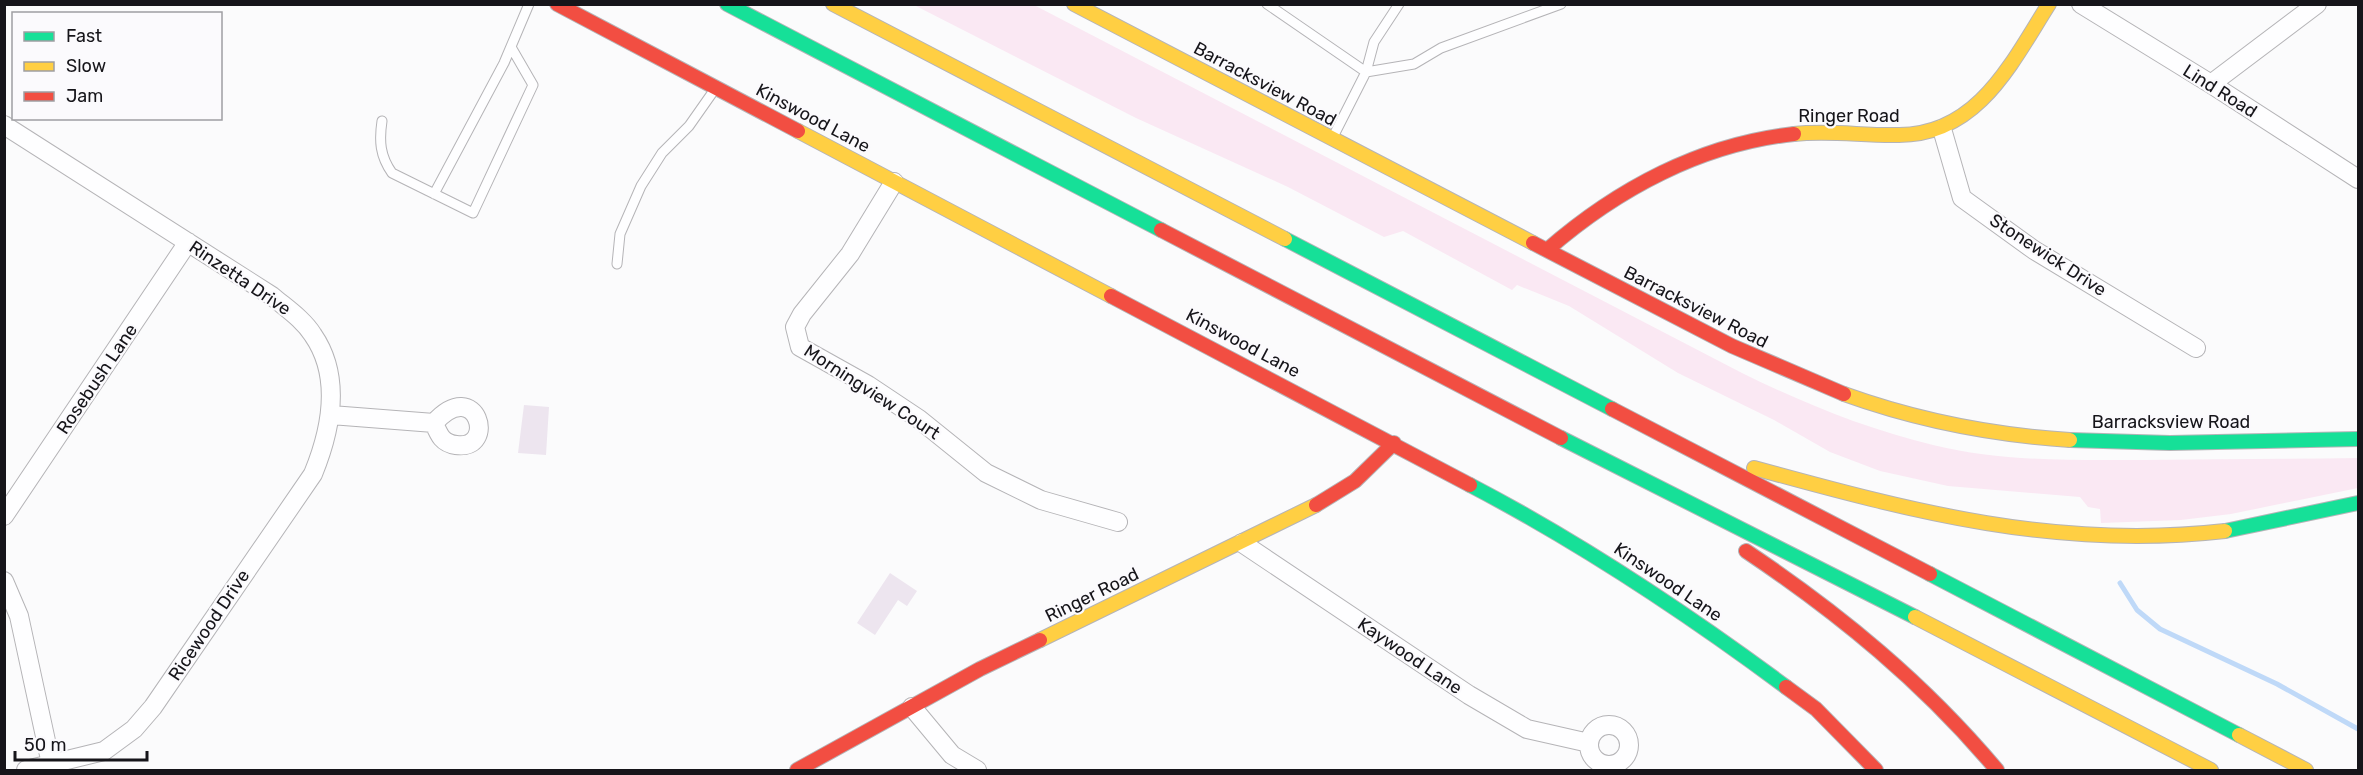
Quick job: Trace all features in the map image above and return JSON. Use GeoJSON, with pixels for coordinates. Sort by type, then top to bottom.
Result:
{"type":"FeatureCollection","features":[{"type":"Feature","properties":{"kind":"main road","name":"Kinswood Lane"},"geometry":{"type":"LineString","coordinates":[[557,4],[1395,442],[1539,521],[1644,586],[1816,709],[1876,771]]}},
{"type":"Feature","properties":{"kind":"main road"},"geometry":{"type":"LineString","coordinates":[[727,4],[1605,461],[1826,571],[2211,771]]}},
{"type":"Feature","properties":{"kind":"main road"},"geometry":{"type":"LineString","coordinates":[[833,4],[2306,771]]}},
{"type":"Feature","properties":{"kind":"main road","name":"Barracksview Road"},"geometry":{"type":"LineString","coordinates":[[1074,4],[1776,368],[1874,406],[1926,420],[1981,431],[2061,440],[2358,440]]}},
{"type":"Feature","properties":{"kind":"main road","name":"Ringer Road"},"geometry":{"type":"LineString","coordinates":[[1547,250],[1593,211],[1622,193],[1659,174],[1743,143],[1809,132],[1915,134],[1942,129],[1968,114],[1994,86],[2049,4]]}},
{"type":"Feature","properties":{"kind":"main road","name":"Ringer Road"},"geometry":{"type":"LineString","coordinates":[[797,771],[980,669],[1305,511],[1355,481],[1395,442]]}},
{"type":"Feature","properties":{"kind":"main road"},"geometry":{"type":"LineString","coordinates":[[1690,450],[1937,518],[1974,525],[2069,536],[2130,538],[2205,534],[2358,503]]}},
{"type":"Feature","properties":{"kind":"main road"},"geometry":{"type":"LineString","coordinates":[[1605,461],[1714,531]]}},
{"type":"Feature","properties":{"kind":"main road"},"geometry":{"type":"LineString","coordinates":[[1734,544],[1847,620],[1880,648],[1931,695],[1974,741],[1997,771]]}},
{"type":"Feature","properties":{"kind":"street","name":"Lind Road"},"geometry":{"type":"LineString","coordinates":[[2080,4],[2211,84],[2358,179]]}},
{"type":"Feature","properties":{"kind":"street"},"geometry":{"type":"LineString","coordinates":[[2211,84],[2317,4]]}},
{"type":"Feature","properties":{"kind":"street","name":"Rinzetta Drive"},"geometry":{"type":"LineString","coordinates":[[4,125],[272,296],[314,335],[330,379],[331,415]]}},
{"type":"Feature","properties":{"kind":"street","name":"Stonewick Drive"},"geometry":{"type":"LineString","coordinates":[[1942,129],[1962,198],[2034,250],[2196,348]]}},
{"type":"Feature","properties":{"kind":"street","name":"Morningview Court"},"geometry":{"type":"LineString","coordinates":[[894,182],[850,254],[802,314],[795,327],[800,347],[868,385],[919,419],[986,473],[1041,500],[1118,522]]}},
{"type":"Feature","properties":{"kind":"street","name":"Rosebush Lane"},"geometry":{"type":"LineString","coordinates":[[4,516],[188,242]]}},
{"type":"Feature","properties":{"kind":"street"},"geometry":{"type":"LineString","coordinates":[[331,415],[434,423]]}},
{"type":"Feature","properties":{"kind":"street","name":"Ricewood Drive"},"geometry":{"type":"LineString","coordinates":[[27,771],[52,769],[104,751],[134,729],[153,707],[313,474],[325,445],[331,415]]}},
{"type":"Feature","properties":{"kind":"street","name":"Kaywood Lane"},"geometry":{"type":"LineString","coordinates":[[1242,543],[1488,706],[1527,729],[1589,742]]}},
{"type":"Feature","properties":{"kind":"street"},"geometry":{"type":"LineString","coordinates":[[4,581],[19,616],[52,769]]}},
{"type":"Feature","properties":{"kind":"street"},"geometry":{"type":"LineString","coordinates":[[912,706],[952,755],[977,771]]}},
{"type":"Feature","properties":{"kind":"lane"},"geometry":{"type":"LineString","coordinates":[[434,194],[511,47],[530,4]]}},
{"type":"Feature","properties":{"kind":"lane"},"geometry":{"type":"LineString","coordinates":[[1267,4],[1366,72],[1414,64],[1441,48],[1561,4]]}},
{"type":"Feature","properties":{"kind":"lane"},"geometry":{"type":"LineString","coordinates":[[1332,139],[1366,72],[1374,42],[1399,4]]}},
{"type":"Feature","properties":{"kind":"lane"},"geometry":{"type":"LineString","coordinates":[[382,121],[379,141],[385,162],[392,173],[473,213],[533,85],[511,47]]}},
{"type":"Feature","properties":{"kind":"lane"},"geometry":{"type":"LineString","coordinates":[[617,264],[620,234],[641,186],[662,153],[689,126],[716,87]]}},
{"type":"Feature","properties":{"kind":"shaded area"},"geometry":{"type":"Polygon","coordinates":[[[914,5],[1034,5],[1742,373],[1788,395],[1859,423],[1908,439],[1959,451],[2038,459],[2358,458],[2358,488],[2231,514],[2181,520],[2101,523],[2100,509],[2088,507],[2080,497],[1948,486],[1880,471],[1830,452],[1774,420],[1678,373],[1569,306],[1517,285],[1512,290],[1403,231],[1384,237],[1288,187],[1136,118],[914,5]]]}},
{"type":"Feature","properties":{"kind":"building"},"geometry":{"type":"Polygon","coordinates":[[[524,405],[549,407],[546,455],[518,453],[524,405]]]}},
{"type":"Feature","properties":{"kind":"building"},"geometry":{"type":"Polygon","coordinates":[[[890,573],[917,591],[907,606],[898,600],[875,635],[857,623],[890,573]]]}},
{"type":"Feature","properties":{"kind":"waterway"},"geometry":{"type":"LineString","coordinates":[[2120,583],[2137,610],[2160,629],[2277,684],[2358,729]]}},
{"type":"Feature","properties":{"kind":"traffic: fast"},"geometry":{"type":"LineString","coordinates":[[727,4],[1161,230]]}},
{"type":"Feature","properties":{"kind":"traffic: fast"},"geometry":{"type":"LineString","coordinates":[[1285,239],[1612,409]]}},
{"type":"Feature","properties":{"kind":"traffic: fast"},"geometry":{"type":"LineString","coordinates":[[1561,438],[1915,617]]}},
{"type":"Feature","properties":{"kind":"traffic: fast"},"geometry":{"type":"LineString","coordinates":[[2070,440],[2170,443],[2358,439]]}},
{"type":"Feature","properties":{"kind":"traffic: fast"},"geometry":{"type":"LineString","coordinates":[[1470,485],[1552,530],[1632,580],[1710,632],[1786,687]]}},
{"type":"Feature","properties":{"kind":"traffic: fast"},"geometry":{"type":"LineString","coordinates":[[2225,531],[2358,503]]}},
{"type":"Feature","properties":{"kind":"traffic: fast"},"geometry":{"type":"LineString","coordinates":[[1930,574],[2239,735]]}},
{"type":"Feature","properties":{"kind":"traffic: slow"},"geometry":{"type":"LineString","coordinates":[[833,4],[1285,239]]}},
{"type":"Feature","properties":{"kind":"traffic: slow"},"geometry":{"type":"LineString","coordinates":[[1074,4],[1533,243]]}},
{"type":"Feature","properties":{"kind":"traffic: slow"},"geometry":{"type":"LineString","coordinates":[[1794,134],[1899,135],[1927,132],[1951,123],[1971,109],[1990,91],[2021,49],[2049,4]]}},
{"type":"Feature","properties":{"kind":"traffic: slow"},"geometry":{"type":"LineString","coordinates":[[798,131],[1111,296]]}},
{"type":"Feature","properties":{"kind":"traffic: slow"},"geometry":{"type":"LineString","coordinates":[[1844,394],[1900,412],[1956,425],[2041,438],[2070,440]]}},
{"type":"Feature","properties":{"kind":"traffic: slow"},"geometry":{"type":"LineString","coordinates":[[1754,468],[1929,512],[2044,531],[2163,536],[2225,531]]}},
{"type":"Feature","properties":{"kind":"traffic: slow"},"geometry":{"type":"LineString","coordinates":[[1040,640],[1316,505]]}},
{"type":"Feature","properties":{"kind":"traffic: slow"},"geometry":{"type":"LineString","coordinates":[[1915,617],[2211,770]]}},
{"type":"Feature","properties":{"kind":"traffic: slow"},"geometry":{"type":"LineString","coordinates":[[2239,735],[2306,770]]}},
{"type":"Feature","properties":{"kind":"traffic: jam"},"geometry":{"type":"LineString","coordinates":[[557,4],[798,131]]}},
{"type":"Feature","properties":{"kind":"traffic: jam"},"geometry":{"type":"LineString","coordinates":[[1547,250],[1602,208],[1662,173],[1726,148],[1760,139],[1794,134]]}},
{"type":"Feature","properties":{"kind":"traffic: jam"},"geometry":{"type":"LineString","coordinates":[[1161,230],[1561,438]]}},
{"type":"Feature","properties":{"kind":"traffic: jam"},"geometry":{"type":"LineString","coordinates":[[1533,243],[1732,346],[1844,394]]}},
{"type":"Feature","properties":{"kind":"traffic: jam"},"geometry":{"type":"LineString","coordinates":[[1111,296],[1470,485]]}},
{"type":"Feature","properties":{"kind":"traffic: jam"},"geometry":{"type":"LineString","coordinates":[[1612,409],[1930,574]]}},
{"type":"Feature","properties":{"kind":"traffic: jam"},"geometry":{"type":"LineString","coordinates":[[1316,505],[1355,481],[1394,443]]}},
{"type":"Feature","properties":{"kind":"traffic: jam"},"geometry":{"type":"LineString","coordinates":[[1746,551],[1815,600],[1910,679],[1969,738],[1997,770]]}},
{"type":"Feature","properties":{"kind":"traffic: jam"},"geometry":{"type":"LineString","coordinates":[[797,770],[980,669],[1040,640]]}},
{"type":"Feature","properties":{"kind":"traffic: jam"},"geometry":{"type":"LineString","coordinates":[[1786,687],[1816,709],[1876,770]]}}]}
